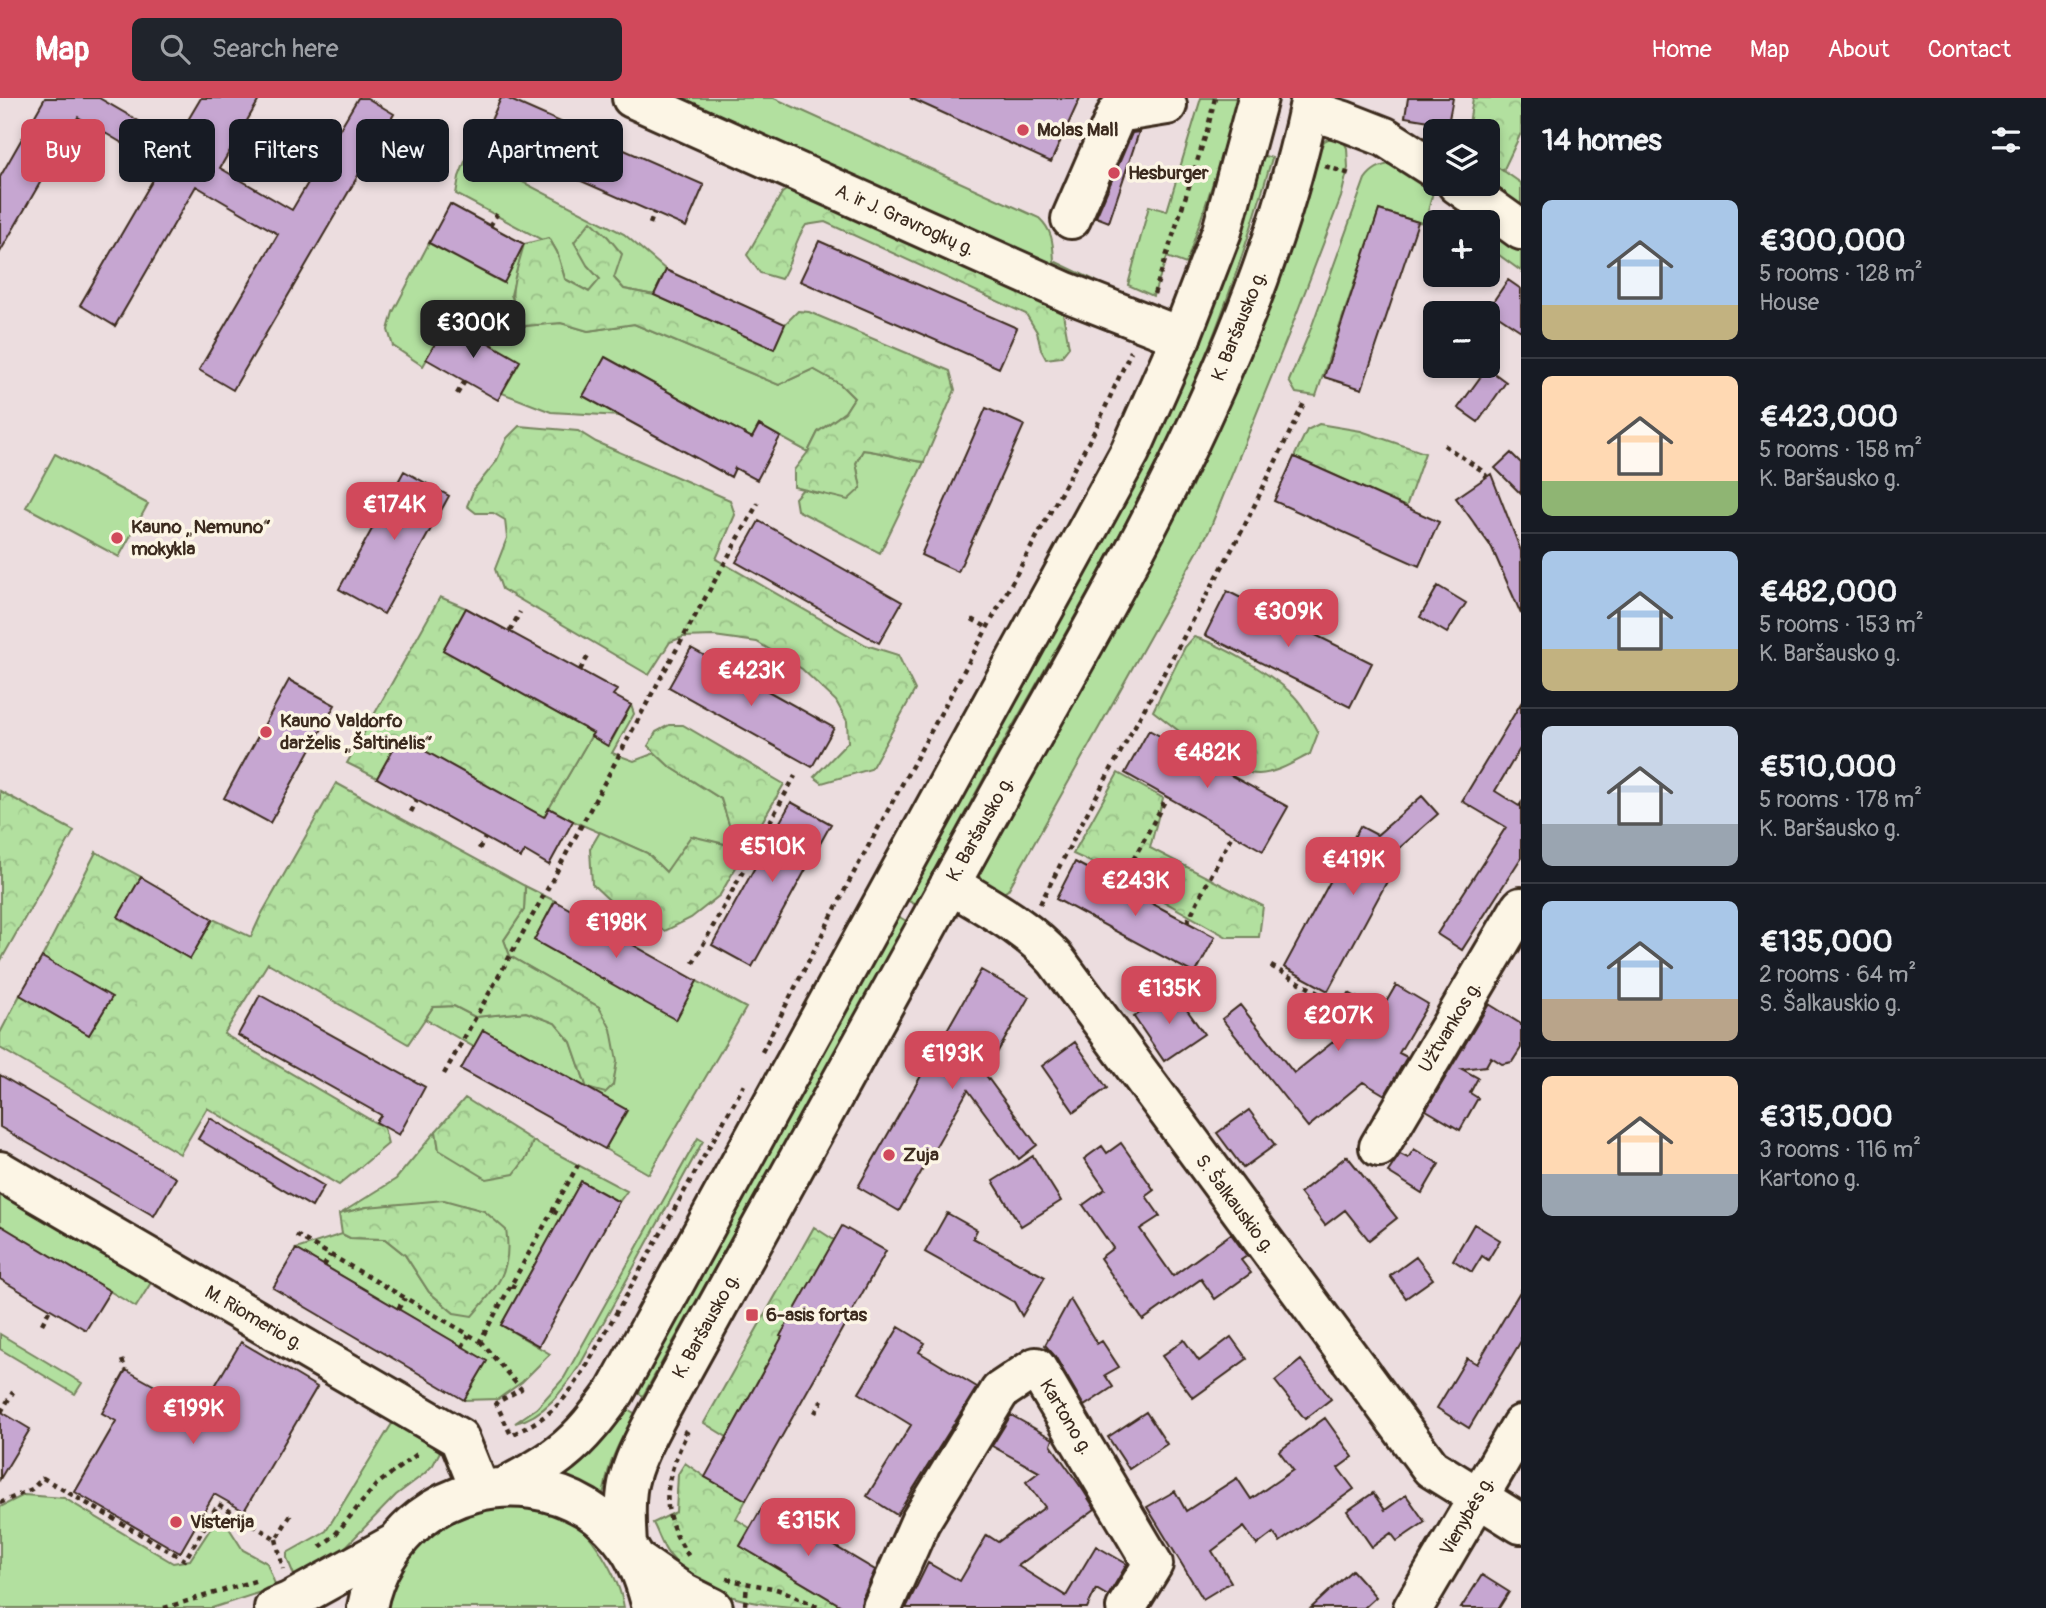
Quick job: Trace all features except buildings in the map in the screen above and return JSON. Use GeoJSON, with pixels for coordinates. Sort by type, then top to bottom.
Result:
{"type":"FeatureCollection","features":[{"type":"Feature","properties":{"kind":"main road"},"geometry":{"type":"LineString","coordinates":[[367,1608],[373,1583],[394,1544],[412,1525],[432,1509],[455,1497],[493,1488],[536,1470],[562,1453],[581,1435],[615,1392],[1130,452],[1181,337],[1222,231],[1258,98]]}},
{"type":"Feature","properties":{"kind":"main road"},"geometry":{"type":"LineString","coordinates":[[1310,104],[1385,137],[1423,161]]}},
{"type":"Feature","properties":{"kind":"main road","name":"K. Baršausko g."},"geometry":{"type":"LineString","coordinates":[[631,1553],[626,1512],[628,1483],[640,1451],[1111,594],[1183,455],[1210,398],[1269,250],[1310,104]]}},
{"type":"Feature","properties":{"kind":"main road"},"geometry":{"type":"LineString","coordinates":[[1071,219],[1117,113],[1167,105]]}},
{"type":"Feature","properties":{"kind":"main road","name":"A. ir J. Gravrogkų g."},"geometry":{"type":"LineString","coordinates":[[625,109],[1181,337]]}},
{"type":"Feature","properties":{"kind":"main road"},"geometry":{"type":"LineString","coordinates":[[1474,196],[1521,230]]}},
{"type":"Feature","properties":{"kind":"main road","name":"S. Šalkauskio g."},"geometry":{"type":"LineString","coordinates":[[950,884],[1025,931],[1056,960],[1431,1468],[1521,1524]]}},
{"type":"Feature","properties":{"kind":"main road","name":"Užtvankos g."},"geometry":{"type":"LineString","coordinates":[[1379,1147],[1521,907]]}},
{"type":"Feature","properties":{"kind":"main road","name":"M. Riomerio g."},"geometry":{"type":"LineString","coordinates":[[0,1171],[459,1438],[493,1488]]}},
{"type":"Feature","properties":{"kind":"main road","name":"Kartono g."},"geometry":{"type":"LineString","coordinates":[[882,1608],[920,1522],[1000,1391],[1036,1367],[1153,1564],[1126,1608]]}},
{"type":"Feature","properties":{"kind":"main road","name":"Vienybės g."},"geometry":{"type":"LineString","coordinates":[[1413,1608],[1521,1425]]}},
{"type":"Feature","properties":{"kind":"main road"},"geometry":{"type":"LineString","coordinates":[[493,1488],[529,1488],[551,1493],[573,1501],[593,1513],[611,1528],[631,1553],[647,1586],[652,1608]]}},
{"type":"Feature","properties":{"kind":"main road"},"geometry":{"type":"LineString","coordinates":[[273,1586],[289,1602],[394,1544]]}},
{"type":"Feature","properties":{"kind":"main road"},"geometry":{"type":"LineString","coordinates":[[631,1553],[685,1594],[719,1593]]}},
{"type":"Feature","properties":{"kind":"path"},"geometry":{"type":"LineString","coordinates":[[1153,296],[1215,98]]}},
{"type":"Feature","properties":{"kind":"path"},"geometry":{"type":"LineString","coordinates":[[1331,168],[1353,175]]}},
{"type":"Feature","properties":{"kind":"path"},"geometry":{"type":"LineString","coordinates":[[650,224],[654,213]]}},
{"type":"Feature","properties":{"kind":"path"},"geometry":{"type":"LineString","coordinates":[[490,226],[497,214]]}},
{"type":"Feature","properties":{"kind":"path"},"geometry":{"type":"LineString","coordinates":[[760,1058],[851,878],[1095,430],[1133,348]]}},
{"type":"Feature","properties":{"kind":"path"},"geometry":{"type":"LineString","coordinates":[[457,394],[465,381]]}},
{"type":"Feature","properties":{"kind":"path"},"geometry":{"type":"LineString","coordinates":[[1025,931],[1086,814],[1243,529],[1304,403]]}},
{"type":"Feature","properties":{"kind":"path"},"geometry":{"type":"LineString","coordinates":[[1444,444],[1487,477]]}},
{"type":"Feature","properties":{"kind":"path"},"geometry":{"type":"LineString","coordinates":[[444,1074],[758,503]]}},
{"type":"Feature","properties":{"kind":"path"},"geometry":{"type":"LineString","coordinates":[[510,631],[520,612]]}},
{"type":"Feature","properties":{"kind":"path"},"geometry":{"type":"LineString","coordinates":[[972,619],[988,628]]}},
{"type":"Feature","properties":{"kind":"path"},"geometry":{"type":"LineString","coordinates":[[580,670],[590,653]]}},
{"type":"Feature","properties":{"kind":"path"},"geometry":{"type":"LineString","coordinates":[[693,963],[795,776]]}},
{"type":"Feature","properties":{"kind":"path"},"geometry":{"type":"LineString","coordinates":[[1119,886],[1167,797]]}},
{"type":"Feature","properties":{"kind":"path"},"geometry":{"type":"LineString","coordinates":[[411,812],[417,800]]}},
{"type":"Feature","properties":{"kind":"path"},"geometry":{"type":"LineString","coordinates":[[765,832],[772,836]]}},
{"type":"Feature","properties":{"kind":"path"},"geometry":{"type":"LineString","coordinates":[[1187,922],[1233,833]]}},
{"type":"Feature","properties":{"kind":"path"},"geometry":{"type":"LineString","coordinates":[[480,849],[485,838]]}},
{"type":"Feature","properties":{"kind":"path"},"geometry":{"type":"LineString","coordinates":[[727,901],[734,905]]}},
{"type":"Feature","properties":{"kind":"path"},"geometry":{"type":"LineString","coordinates":[[1271,966],[1330,1000]]}},
{"type":"Feature","properties":{"kind":"path"},"geometry":{"type":"LineString","coordinates":[[296,1236],[480,1340],[521,1389],[496,1403],[511,1435],[548,1415],[566,1398],[582,1374],[746,1082]]}},
{"type":"Feature","properties":{"kind":"path"},"geometry":{"type":"LineString","coordinates":[[480,1340],[578,1165]]}},
{"type":"Feature","properties":{"kind":"path"},"geometry":{"type":"LineString","coordinates":[[553,1211],[562,1216]]}},
{"type":"Feature","properties":{"kind":"path"},"geometry":{"type":"LineString","coordinates":[[324,1266],[330,1255]]}},
{"type":"Feature","properties":{"kind":"path"},"geometry":{"type":"LineString","coordinates":[[511,1284],[521,1290]]}},
{"type":"Feature","properties":{"kind":"path"},"geometry":{"type":"LineString","coordinates":[[398,1309],[404,1298]]}},
{"type":"Feature","properties":{"kind":"path"},"geometry":{"type":"LineString","coordinates":[[43,1324],[50,1309]]}},
{"type":"Feature","properties":{"kind":"path"},"geometry":{"type":"LineString","coordinates":[[462,1347],[469,1335]]}},
{"type":"Feature","properties":{"kind":"path"},"geometry":{"type":"LineString","coordinates":[[122,1360],[126,1370]]}},
{"type":"Feature","properties":{"kind":"path"},"geometry":{"type":"LineString","coordinates":[[1,1412],[13,1392]]}},
{"type":"Feature","properties":{"kind":"path"},"geometry":{"type":"LineString","coordinates":[[815,1413],[824,1396]]}},
{"type":"Feature","properties":{"kind":"path"},"geometry":{"type":"LineString","coordinates":[[313,1552],[334,1536],[376,1485],[448,1431]]}},
{"type":"Feature","properties":{"kind":"path"},"geometry":{"type":"LineString","coordinates":[[687,1433],[673,1463],[667,1487],[671,1524],[679,1542],[693,1561]]}},
{"type":"Feature","properties":{"kind":"path"},"geometry":{"type":"LineString","coordinates":[[0,1503],[32,1489],[43,1478],[185,1560],[219,1504],[276,1539]]}},
{"type":"Feature","properties":{"kind":"path"},"geometry":{"type":"LineString","coordinates":[[283,1571],[276,1539],[293,1511]]}},
{"type":"Feature","properties":{"kind":"path"},"geometry":{"type":"LineString","coordinates":[[164,1608],[273,1586],[283,1571],[293,1566]]}},
{"type":"Feature","properties":{"kind":"path"},"geometry":{"type":"LineString","coordinates":[[719,1593],[747,1585],[773,1588],[820,1608]]}},
{"type":"Feature","properties":{"kind":"path"},"geometry":{"type":"LineString","coordinates":[[745,1608],[747,1585]]}},
{"type":"Feature","properties":{"kind":"green space"},"geometry":{"type":"Polygon","coordinates":[[[663,98],[774,98],[1039,218],[1050,233],[1054,261],[1094,280],[1088,284],[663,98]]]}},
{"type":"Feature","properties":{"kind":"green space"},"geometry":{"type":"Polygon","coordinates":[[[1201,98],[1237,98],[1231,128],[1186,264],[1167,257],[1153,296],[1128,285],[1149,206],[1167,211],[1201,98]]]}},
{"type":"Feature","properties":{"kind":"green space"},"geometry":{"type":"Polygon","coordinates":[[[1473,98],[1521,98],[1521,133],[1503,171],[1500,169],[1500,119],[1470,119],[1473,98]]]}},
{"type":"Feature","properties":{"kind":"green space"},"geometry":{"type":"Polygon","coordinates":[[[1332,137],[1343,140],[1347,148],[1348,168],[1341,197],[1209,531],[1008,890],[1000,895],[980,887],[979,875],[1192,486],[1272,296],[1320,150],[1324,141],[1332,137]]]}},
{"type":"Feature","properties":{"kind":"green space"},"geometry":{"type":"Polygon","coordinates":[[[1261,155],[1272,158],[1247,240],[1219,321],[1177,420],[1107,558],[916,905],[905,899],[1115,521],[1173,403],[1261,155]]]}},
{"type":"Feature","properties":{"kind":"green space"},"geometry":{"type":"Polygon","coordinates":[[[1392,164],[1423,182],[1423,196],[1432,196],[1428,210],[1423,210],[1423,223],[1379,210],[1316,396],[1296,393],[1289,381],[1365,179],[1384,165],[1392,164]]]}},
{"type":"Feature","properties":{"kind":"green space"},"geometry":{"type":"Polygon","coordinates":[[[463,167],[463,182],[523,182],[624,234],[666,270],[654,295],[624,289],[614,278],[587,265],[601,280],[589,292],[565,279],[557,252],[549,238],[542,240],[456,194],[463,167]]]}},
{"type":"Feature","properties":{"kind":"green space"},"geometry":{"type":"Polygon","coordinates":[[[1500,168],[1521,183],[1521,216],[1500,196],[1500,168]]]}},
{"type":"Feature","properties":{"kind":"green space"},"geometry":{"type":"Polygon","coordinates":[[[792,186],[1062,308],[1069,347],[1061,357],[1046,359],[1037,332],[1026,314],[825,222],[806,225],[781,279],[760,273],[747,255],[782,193],[792,186]]]}},
{"type":"Feature","properties":{"kind":"green space"},"geometry":{"type":"Polygon","coordinates":[[[1460,203],[1470,210],[1456,210],[1460,203]]]}},
{"type":"Feature","properties":{"kind":"green space"},"geometry":{"type":"Polygon","coordinates":[[[591,221],[622,254],[614,278],[624,289],[654,295],[774,348],[785,324],[798,311],[809,312],[950,371],[955,390],[924,462],[863,450],[856,463],[861,488],[848,500],[794,487],[794,470],[808,452],[818,432],[845,412],[854,398],[840,384],[813,369],[779,385],[634,324],[588,331],[561,323],[524,326],[517,316],[512,296],[524,244],[549,238],[557,252],[565,279],[589,292],[600,279],[587,265],[574,242],[591,221]]]}},
{"type":"Feature","properties":{"kind":"green space"},"geometry":{"type":"Polygon","coordinates":[[[1500,231],[1521,246],[1521,271],[1500,256],[1500,231]]]}},
{"type":"Feature","properties":{"kind":"green space"},"geometry":{"type":"Polygon","coordinates":[[[429,243],[503,283],[524,244],[511,295],[524,326],[561,323],[588,331],[634,324],[779,385],[813,369],[840,384],[854,398],[845,412],[818,432],[808,452],[759,425],[752,438],[605,357],[584,396],[621,416],[551,412],[502,393],[449,321],[423,366],[393,346],[388,330],[393,312],[429,243]]]}},
{"type":"Feature","properties":{"kind":"green space"},"geometry":{"type":"Polygon","coordinates":[[[1319,424],[1361,431],[1425,453],[1406,507],[1294,457],[1307,430],[1319,424]]]}},
{"type":"Feature","properties":{"kind":"green space"},"geometry":{"type":"Polygon","coordinates":[[[519,426],[578,431],[596,442],[730,500],[735,515],[716,559],[866,645],[898,655],[915,690],[871,769],[822,783],[814,777],[848,742],[847,721],[836,701],[802,669],[757,642],[714,636],[683,637],[670,642],[649,675],[502,589],[495,569],[507,538],[505,520],[493,513],[476,513],[467,506],[474,489],[496,462],[507,438],[519,426]]]}},
{"type":"Feature","properties":{"kind":"green space"},"geometry":{"type":"Polygon","coordinates":[[[863,450],[924,462],[880,553],[797,510],[795,498],[803,489],[816,493],[861,488],[856,463],[863,450]]]}},
{"type":"Feature","properties":{"kind":"green space"},"geometry":{"type":"Polygon","coordinates":[[[55,454],[148,504],[119,557],[26,507],[55,454]]]}},
{"type":"Feature","properties":{"kind":"green space"},"geometry":{"type":"Polygon","coordinates":[[[440,597],[466,608],[443,650],[593,733],[544,817],[400,737],[377,778],[347,763],[440,597]]]}},
{"type":"Feature","properties":{"kind":"green space"},"geometry":{"type":"Polygon","coordinates":[[[1194,637],[1244,660],[1270,676],[1294,696],[1318,733],[1310,754],[1272,772],[1248,772],[1219,759],[1153,711],[1185,647],[1194,637]]]}},
{"type":"Feature","properties":{"kind":"green space"},"geometry":{"type":"Polygon","coordinates":[[[631,705],[634,714],[612,753],[634,761],[655,753],[669,766],[721,799],[732,833],[725,844],[677,858],[666,872],[647,853],[549,808],[591,736],[609,746],[631,705]]]}},
{"type":"Feature","properties":{"kind":"green space"},"geometry":{"type":"Polygon","coordinates":[[[669,725],[683,725],[784,784],[720,895],[691,918],[665,931],[625,915],[592,884],[590,849],[600,832],[647,853],[666,872],[691,836],[725,844],[732,834],[721,799],[669,766],[648,746],[656,732],[669,725]]]}},
{"type":"Feature","properties":{"kind":"green space"},"geometry":{"type":"Polygon","coordinates":[[[1118,773],[1163,798],[1150,848],[1263,906],[1259,937],[1227,937],[1106,869],[1073,854],[1118,773]]]}},
{"type":"Feature","properties":{"kind":"green space"},"geometry":{"type":"Polygon","coordinates":[[[336,783],[525,886],[524,910],[504,940],[510,956],[599,1007],[611,1029],[617,1061],[613,1085],[605,1093],[587,1088],[571,1042],[555,1023],[526,1012],[475,1017],[454,1006],[433,1007],[408,1044],[268,963],[224,1034],[384,1128],[388,1144],[339,1185],[207,1108],[180,1154],[0,1048],[0,1033],[20,995],[89,1035],[111,998],[42,957],[96,852],[141,877],[118,918],[190,959],[213,919],[251,937],[336,783]]]}},
{"type":"Feature","properties":{"kind":"green space"},"geometry":{"type":"Polygon","coordinates":[[[0,791],[74,831],[0,962],[0,791]]]}},
{"type":"Feature","properties":{"kind":"green space"},"geometry":{"type":"Polygon","coordinates":[[[525,886],[555,901],[534,940],[676,1019],[697,981],[746,1008],[649,1174],[605,1149],[627,1111],[483,1030],[474,1047],[425,1019],[433,1007],[454,1006],[475,1017],[526,1012],[555,1023],[571,1042],[587,1088],[599,1007],[510,956],[504,940],[524,910],[525,886]]]}},
{"type":"Feature","properties":{"kind":"green space"},"geometry":{"type":"Polygon","coordinates":[[[896,915],[908,922],[643,1396],[635,1391],[896,915]]]}},
{"type":"Feature","properties":{"kind":"green space"},"geometry":{"type":"Polygon","coordinates":[[[465,1098],[533,1141],[527,1157],[514,1174],[487,1179],[439,1150],[436,1131],[465,1098]]]}},
{"type":"Feature","properties":{"kind":"green space"},"geometry":{"type":"Polygon","coordinates":[[[436,1131],[439,1150],[527,1157],[533,1141],[627,1191],[619,1202],[581,1182],[501,1325],[550,1354],[522,1382],[498,1399],[464,1400],[486,1361],[296,1249],[342,1234],[350,1238],[385,1239],[405,1255],[429,1292],[454,1313],[367,1207],[340,1214],[396,1179],[436,1131]]]}},
{"type":"Feature","properties":{"kind":"green space"},"geometry":{"type":"Polygon","coordinates":[[[698,1138],[703,1141],[580,1365],[544,1408],[515,1423],[537,1408],[564,1378],[698,1138]]]}},
{"type":"Feature","properties":{"kind":"green space"},"geometry":{"type":"Polygon","coordinates":[[[0,1184],[155,1276],[136,1307],[0,1225],[0,1184]]]}},
{"type":"Feature","properties":{"kind":"green space"},"geometry":{"type":"Polygon","coordinates":[[[444,1200],[484,1211],[506,1230],[508,1244],[505,1267],[496,1287],[472,1316],[454,1313],[429,1292],[405,1255],[385,1239],[350,1238],[342,1234],[339,1214],[367,1207],[444,1200]]]}},
{"type":"Feature","properties":{"kind":"green space"},"geometry":{"type":"Polygon","coordinates":[[[814,1227],[834,1240],[824,1360],[766,1366],[727,1437],[704,1423],[814,1227]]]}},
{"type":"Feature","properties":{"kind":"green space"},"geometry":{"type":"Polygon","coordinates":[[[0,1334],[82,1383],[75,1394],[0,1349],[0,1334]]]}},
{"type":"Feature","properties":{"kind":"green space"},"geometry":{"type":"Polygon","coordinates":[[[624,1407],[636,1414],[614,1454],[602,1496],[598,1496],[562,1475],[624,1407]]]}},
{"type":"Feature","properties":{"kind":"green space"},"geometry":{"type":"Polygon","coordinates":[[[393,1422],[442,1448],[433,1465],[396,1495],[330,1563],[296,1580],[287,1553],[326,1531],[393,1422]]]}},
{"type":"Feature","properties":{"kind":"green space"},"geometry":{"type":"Polygon","coordinates":[[[685,1463],[746,1500],[736,1519],[750,1528],[740,1546],[845,1608],[795,1607],[748,1601],[704,1584],[685,1570],[667,1552],[653,1523],[676,1512],[678,1474],[685,1463]]]}},
{"type":"Feature","properties":{"kind":"green space"},"geometry":{"type":"Polygon","coordinates":[[[24,1495],[64,1498],[173,1563],[190,1560],[220,1514],[243,1550],[267,1563],[276,1587],[212,1608],[0,1608],[0,1507],[24,1495]]]}},
{"type":"Feature","properties":{"kind":"green space"},"geometry":{"type":"Polygon","coordinates":[[[499,1499],[548,1510],[573,1521],[593,1541],[602,1555],[617,1583],[624,1608],[375,1608],[431,1525],[499,1499]]]}},
{"type":"Feature","properties":{"kind":"place","name":"Molas Mall"},"geometry":{"type":"Point","coordinates":[1023,130]}},
{"type":"Feature","properties":{"kind":"place","name":"Hesburger"},"geometry":{"type":"Point","coordinates":[1114,173]}},
{"type":"Feature","properties":{"kind":"place","name":"Kauno „Nemuno“ mokykla"},"geometry":{"type":"Point","coordinates":[117,538]}},
{"type":"Feature","properties":{"kind":"place","name":"Kauno Valdorfo darželis „Šaltinėlis“"},"geometry":{"type":"Point","coordinates":[266,732]}},
{"type":"Feature","properties":{"kind":"place","name":"Zuja"},"geometry":{"type":"Point","coordinates":[889,1155]}},
{"type":"Feature","properties":{"kind":"place","name":"6-asis fortas"},"geometry":{"type":"Point","coordinates":[752,1315]}},
{"type":"Feature","properties":{"kind":"place","name":"Visterija"},"geometry":{"type":"Point","coordinates":[176,1522]}}]}
